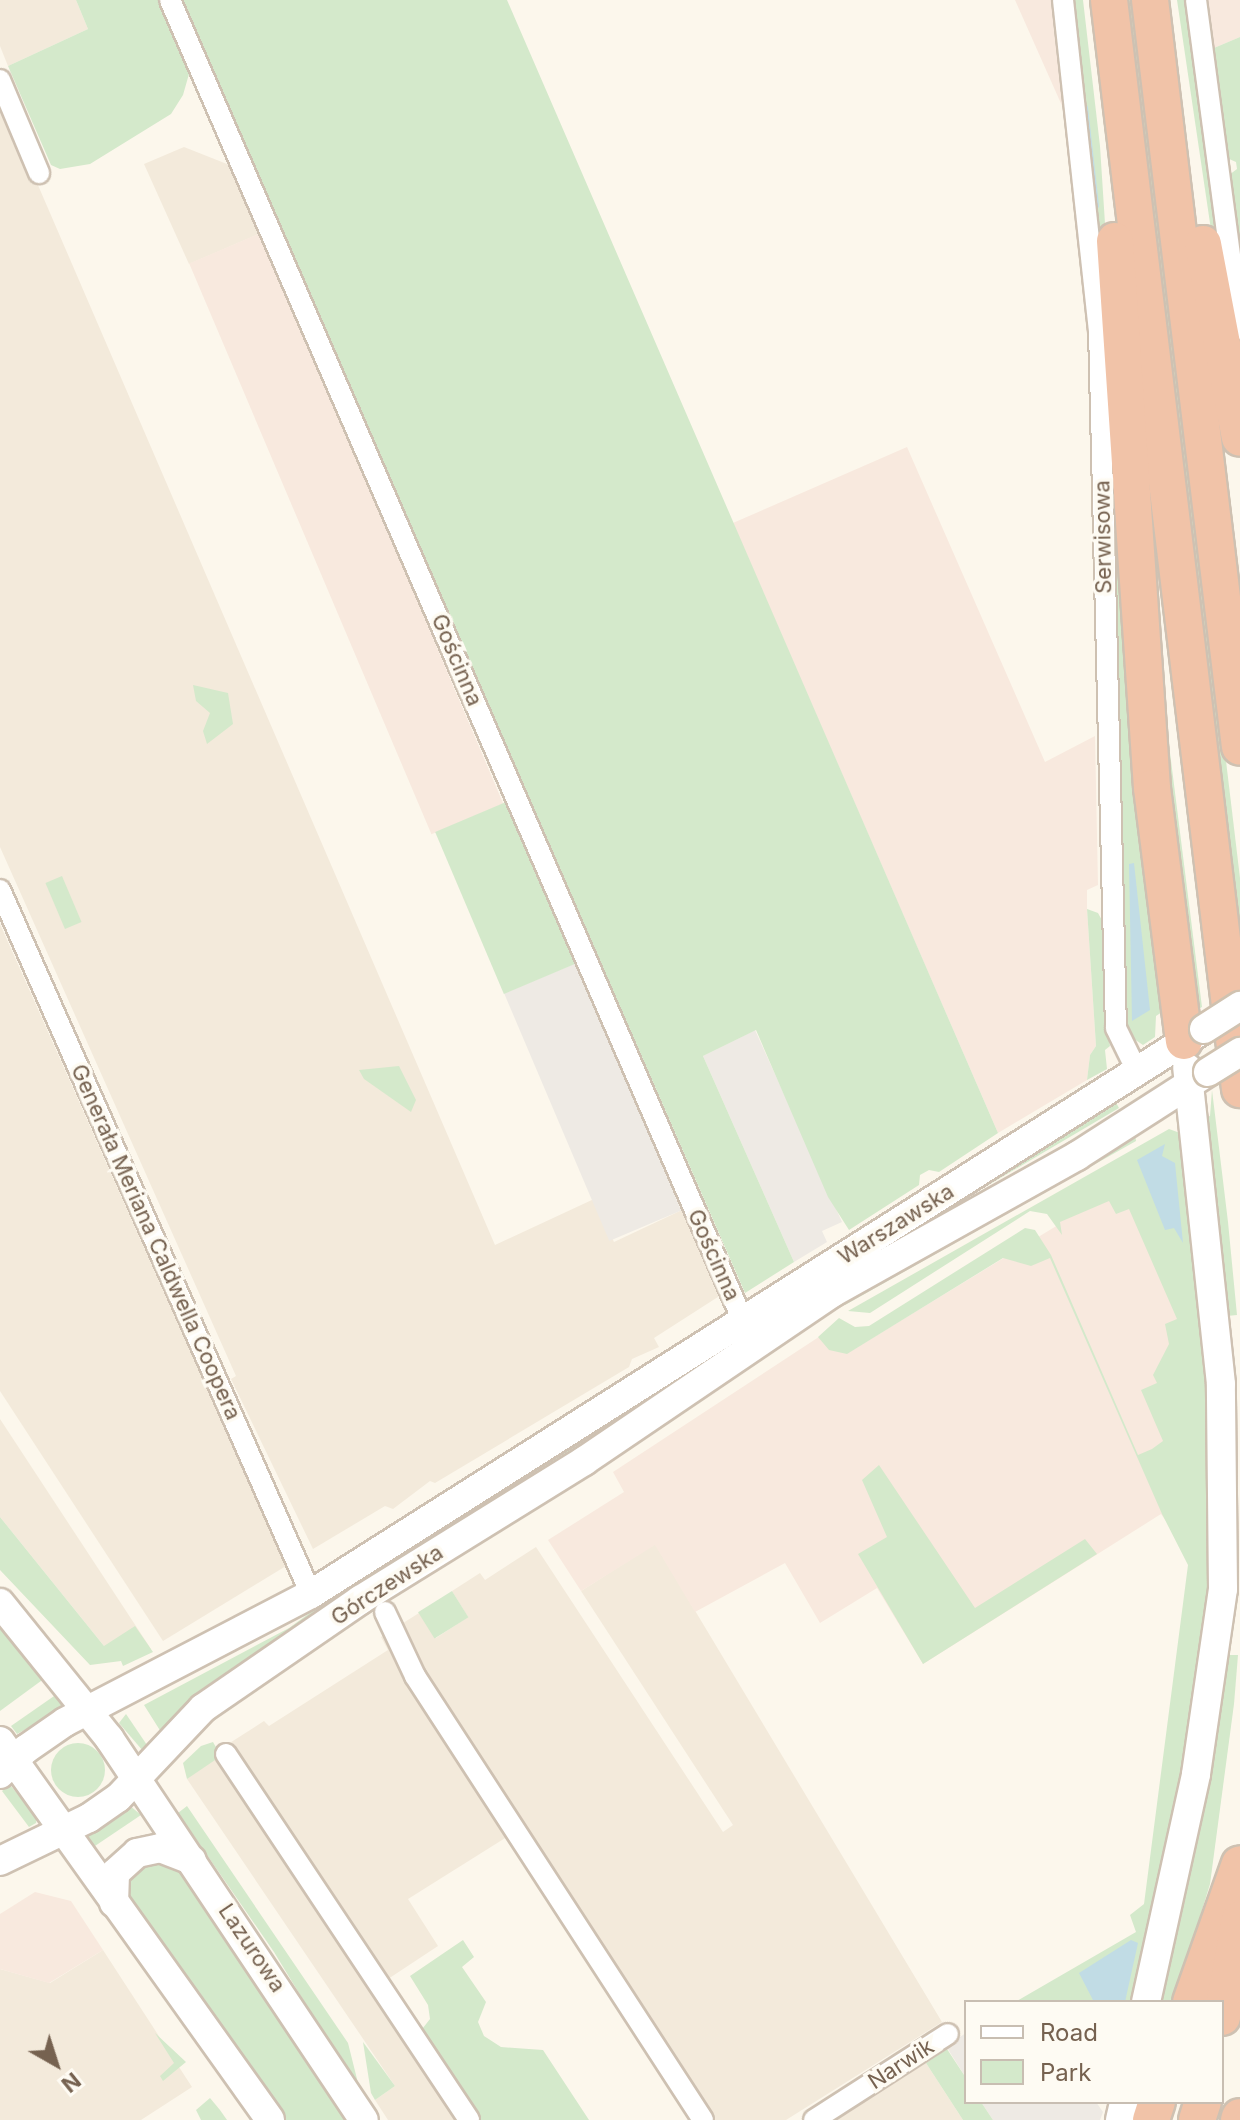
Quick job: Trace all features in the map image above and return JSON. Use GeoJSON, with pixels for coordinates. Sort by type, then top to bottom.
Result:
{"type":"FeatureCollection","features":[{"type":"Feature","properties":{"kind":"highway"},"geometry":{"type":"LineString","coordinates":[[1109,0],[1240,1089]]}},
{"type":"Feature","properties":{"kind":"highway"},"geometry":{"type":"LineString","coordinates":[[1150,0],[1240,747]]}},
{"type":"Feature","properties":{"kind":"highway"},"geometry":{"type":"LineString","coordinates":[[1119,83],[1114,234],[1152,788],[1194,1035]]}},
{"type":"Feature","properties":{"kind":"highway"},"geometry":{"type":"LineString","coordinates":[[1160,84],[1198,218],[1240,438]]}},
{"type":"Feature","properties":{"kind":"highway"},"geometry":{"type":"LineString","coordinates":[[1192,2000],[1240,1864]]}},
{"type":"Feature","properties":{"kind":"highway"},"geometry":{"type":"LineString","coordinates":[[1224,2006],[1240,1920]]}},
{"type":"Feature","properties":{"kind":"main road","name":"Warszawska"},"geometry":{"type":"LineString","coordinates":[[552,1443],[1240,1006]]}},
{"type":"Feature","properties":{"kind":"main road"},"geometry":{"type":"LineString","coordinates":[[1146,2000],[1196,1774],[1223,1589],[1221,1384],[1194,1035]]}},
{"type":"Feature","properties":{"kind":"main road","name":"Warszawska"},"geometry":{"type":"LineString","coordinates":[[655,1413],[832,1293],[1077,1156],[1240,1052]]}},
{"type":"Feature","properties":{"kind":"main road","name":"Górczewska"},"geometry":{"type":"LineString","coordinates":[[63,1831],[118,1798],[184,1724],[230,1687],[655,1413]]}},
{"type":"Feature","properties":{"kind":"main road","name":"Górczewska"},"geometry":{"type":"LineString","coordinates":[[5,1759],[87,1711],[311,1594],[552,1443]]}},
{"type":"Feature","properties":{"kind":"main road"},"geometry":{"type":"LineString","coordinates":[[0,1603],[87,1711]]}},
{"type":"Feature","properties":{"kind":"main road","name":"Lazurowa"},"geometry":{"type":"LineString","coordinates":[[87,1711],[192,1860],[364,2120]]}},
{"type":"Feature","properties":{"kind":"main road"},"geometry":{"type":"LineString","coordinates":[[5,1759],[63,1831],[270,2120]]}},
{"type":"Feature","properties":{"kind":"main road"},"geometry":{"type":"LineString","coordinates":[[0,1861],[63,1831]]}},
{"type":"Feature","properties":{"kind":"main road"},"geometry":{"type":"LineString","coordinates":[[114,1903],[115,1873],[137,1853],[160,1848],[192,1860]]}},
{"type":"Feature","properties":{"kind":"street","name":"Gościnna"},"geometry":{"type":"LineString","coordinates":[[170,0],[743,1321]]}},
{"type":"Feature","properties":{"kind":"street","name":"Serwisowa"},"geometry":{"type":"LineString","coordinates":[[1063,0],[1099,329],[1116,1028],[1137,1071]]}},
{"type":"Feature","properties":{"kind":"street"},"geometry":{"type":"LineString","coordinates":[[1196,0],[1240,326]]}},
{"type":"Feature","properties":{"kind":"street"},"geometry":{"type":"LineString","coordinates":[[0,80],[39,173]]}},
{"type":"Feature","properties":{"kind":"street","name":"Generała Meriana Caldwella Coopera"},"geometry":{"type":"LineString","coordinates":[[0,890],[311,1594]]}},
{"type":"Feature","properties":{"kind":"street"},"geometry":{"type":"LineString","coordinates":[[385,1612],[415,1676],[703,2120]]}},
{"type":"Feature","properties":{"kind":"street"},"geometry":{"type":"LineString","coordinates":[[226,1754],[469,2120]]}},
{"type":"Feature","properties":{"kind":"street","name":"Narwik"},"geometry":{"type":"LineString","coordinates":[[814,2120],[948,2034]]}},
{"type":"Feature","properties":{"kind":"shaded area"},"geometry":{"type":"Polygon","coordinates":[[[0,0],[76,0],[88,29],[8,66],[0,46],[0,0]]]}},
{"type":"Feature","properties":{"kind":"shaded area"},"geometry":{"type":"Polygon","coordinates":[[[1015,0],[1053,0],[1067,117],[1015,0]]]}},
{"type":"Feature","properties":{"kind":"shaded area"},"geometry":{"type":"Polygon","coordinates":[[[1208,0],[1240,0],[1240,37],[1214,48],[1208,0]]]}},
{"type":"Feature","properties":{"kind":"shaded area"},"geometry":{"type":"Polygon","coordinates":[[[0,97],[495,1245],[594,1199],[614,1242],[682,1210],[721,1295],[654,1338],[659,1347],[632,1359],[629,1367],[435,1483],[430,1481],[393,1509],[385,1506],[313,1549],[231,1379],[236,1376],[0,847],[0,97]]]}},
{"type":"Feature","properties":{"kind":"shaded area"},"geometry":{"type":"Polygon","coordinates":[[[184,147],[232,166],[261,233],[189,264],[144,164],[184,147]]]}},
{"type":"Feature","properties":{"kind":"shaded area"},"geometry":{"type":"Polygon","coordinates":[[[261,233],[503,804],[431,834],[189,263],[261,233]]]}},
{"type":"Feature","properties":{"kind":"shaded area"},"geometry":{"type":"Polygon","coordinates":[[[907,447],[1045,762],[1095,736],[1098,885],[1087,890],[1087,909],[1096,1046],[1090,1055],[1087,1080],[998,1133],[733,523],[907,447]]]}},
{"type":"Feature","properties":{"kind":"shaded area"},"geometry":{"type":"Polygon","coordinates":[[[0,924],[286,1566],[163,1641],[0,1391],[0,924]]]}},
{"type":"Feature","properties":{"kind":"shaded area"},"geometry":{"type":"Polygon","coordinates":[[[576,963],[681,1211],[609,1241],[504,993],[576,963]]]}},
{"type":"Feature","properties":{"kind":"shaded area"},"geometry":{"type":"Polygon","coordinates":[[[755,1030],[842,1222],[822,1231],[827,1242],[794,1262],[703,1056],[755,1030]]]}},
{"type":"Feature","properties":{"kind":"shaded area"},"geometry":{"type":"Polygon","coordinates":[[[1129,1158],[1196,1252],[1166,1521],[1161,1514],[923,1664],[877,1588],[820,1623],[785,1563],[695,1612],[655,1545],[581,1591],[548,1540],[624,1492],[613,1472],[834,1327],[851,1351],[1058,1225],[1048,1205],[1129,1158]]]}},
{"type":"Feature","properties":{"kind":"shaded area"},"geometry":{"type":"Polygon","coordinates":[[[0,1419],[151,1649],[138,1657],[104,1646],[0,1517],[0,1419]]]}},
{"type":"Feature","properties":{"kind":"shaded area"},"geometry":{"type":"Polygon","coordinates":[[[655,1544],[942,2022],[786,2120],[697,2120],[510,1835],[408,1899],[438,1946],[385,1981],[477,2120],[388,2120],[375,2100],[395,2086],[187,1779],[225,1746],[264,1721],[269,1726],[388,1650],[381,1637],[419,1613],[436,1638],[468,1617],[452,1591],[480,1573],[485,1580],[536,1547],[723,1832],[733,1825],[581,1591],[655,1544]]]}},
{"type":"Feature","properties":{"kind":"shaded area"},"geometry":{"type":"Polygon","coordinates":[[[35,1892],[71,1901],[103,1950],[49,1983],[0,1969],[0,1914],[35,1892]]]}},
{"type":"Feature","properties":{"kind":"shaded area"},"geometry":{"type":"Polygon","coordinates":[[[103,1950],[192,2087],[141,2120],[0,2120],[0,1969],[50,1983],[103,1950]]]}},
{"type":"Feature","properties":{"kind":"shaded area"},"geometry":{"type":"Polygon","coordinates":[[[964,2034],[964,2075],[946,2046],[964,2034]]]}},
{"type":"Feature","properties":{"kind":"shaded area"},"geometry":{"type":"Polygon","coordinates":[[[926,2063],[963,2120],[835,2120],[926,2063]]]}},
{"type":"Feature","properties":{"kind":"shaded area"},"geometry":{"type":"Polygon","coordinates":[[[982,2104],[1097,2104],[1103,2112],[1100,2120],[993,2120],[982,2104]]]}},
{"type":"Feature","properties":{"kind":"green space"},"geometry":{"type":"Polygon","coordinates":[[[76,0],[161,0],[191,67],[183,95],[171,114],[90,164],[60,169],[51,165],[8,66],[88,29],[76,0]]]}},
{"type":"Feature","properties":{"kind":"green space"},"geometry":{"type":"Polygon","coordinates":[[[181,0],[507,0],[998,1133],[939,1172],[929,1170],[920,1175],[919,1185],[849,1230],[828,1197],[756,1030],[703,1056],[794,1262],[745,1293],[181,0]]]}},
{"type":"Feature","properties":{"kind":"green space"},"geometry":{"type":"Polygon","coordinates":[[[1070,0],[1083,0],[1100,146],[1134,673],[1131,754],[1162,1012],[1156,1016],[1155,1037],[1143,1045],[1125,1033],[1114,698],[1070,0]]]}},
{"type":"Feature","properties":{"kind":"green space"},"geometry":{"type":"Polygon","coordinates":[[[1125,0],[1135,0],[1240,878],[1240,940],[1125,0]]]}},
{"type":"Feature","properties":{"kind":"green space"},"geometry":{"type":"Polygon","coordinates":[[[1177,0],[1188,0],[1229,309],[1223,311],[1177,0]]]}},
{"type":"Feature","properties":{"kind":"green space"},"geometry":{"type":"Polygon","coordinates":[[[1240,37],[1240,260],[1229,175],[1237,169],[1236,162],[1227,158],[1214,48],[1240,37]]]}},
{"type":"Feature","properties":{"kind":"green space"},"geometry":{"type":"Polygon","coordinates":[[[1148,578],[1202,1007],[1198,1009],[1196,995],[1190,996],[1148,578]]]}},
{"type":"Feature","properties":{"kind":"green space"},"geometry":{"type":"Polygon","coordinates":[[[193,685],[228,693],[233,724],[207,744],[203,731],[210,713],[196,701],[193,685]]]}},
{"type":"Feature","properties":{"kind":"green space"},"geometry":{"type":"Polygon","coordinates":[[[506,802],[575,964],[504,994],[435,832],[506,802]]]}},
{"type":"Feature","properties":{"kind":"green space"},"geometry":{"type":"Polygon","coordinates":[[[62,876],[82,922],[65,929],[45,883],[62,876]]]}},
{"type":"Feature","properties":{"kind":"green space"},"geometry":{"type":"Polygon","coordinates":[[[1087,909],[1098,913],[1104,924],[1104,1011],[1110,1046],[1105,1050],[1107,1069],[1087,1080],[1090,1055],[1096,1046],[1087,909]]]}},
{"type":"Feature","properties":{"kind":"green space"},"geometry":{"type":"Polygon","coordinates":[[[399,1066],[416,1100],[411,1112],[364,1079],[359,1070],[399,1066]]]}},
{"type":"Feature","properties":{"kind":"green space"},"geometry":{"type":"Polygon","coordinates":[[[1212,1090],[1237,1315],[1227,1316],[1203,1118],[1210,1116],[1212,1090]]]}},
{"type":"Feature","properties":{"kind":"green space"},"geometry":{"type":"Polygon","coordinates":[[[1114,1099],[1119,1108],[914,1229],[1114,1099]]]}},
{"type":"Feature","properties":{"kind":"green space"},"geometry":{"type":"Polygon","coordinates":[[[1169,1129],[1180,1133],[1208,1365],[1211,1593],[1187,1758],[1136,2000],[1018,2000],[1136,1932],[1130,1915],[1144,1904],[1188,1565],[1162,1514],[1050,1258],[1031,1266],[1003,1258],[847,1354],[829,1350],[818,1337],[839,1318],[855,1327],[869,1326],[1025,1228],[1035,1230],[1051,1255],[1138,1455],[1163,1441],[1141,1390],[1157,1383],[1153,1375],[1169,1344],[1165,1324],[1177,1319],[1129,1209],[1116,1214],[1109,1201],[1060,1222],[1062,1235],[1047,1214],[1030,1211],[870,1313],[848,1311],[1169,1129]]]}},
{"type":"Feature","properties":{"kind":"green space"},"geometry":{"type":"Polygon","coordinates":[[[1135,1132],[1136,1141],[845,1305],[845,1298],[1135,1132]]]}},
{"type":"Feature","properties":{"kind":"green space"},"geometry":{"type":"Polygon","coordinates":[[[672,1381],[675,1386],[182,1711],[161,1732],[144,1705],[289,1628],[361,1576],[672,1381]]]}},
{"type":"Feature","properties":{"kind":"green space"},"geometry":{"type":"Polygon","coordinates":[[[879,1465],[975,1608],[1085,1539],[1097,1554],[923,1664],[858,1554],[887,1537],[862,1480],[879,1465]]]}},
{"type":"Feature","properties":{"kind":"green space"},"geometry":{"type":"Polygon","coordinates":[[[0,1517],[104,1646],[135,1626],[153,1652],[123,1666],[121,1661],[90,1665],[0,1570],[0,1517]]]}},
{"type":"Feature","properties":{"kind":"green space"},"geometry":{"type":"Polygon","coordinates":[[[452,1591],[468,1617],[435,1638],[418,1612],[452,1591]]]}},
{"type":"Feature","properties":{"kind":"green space"},"geometry":{"type":"Polygon","coordinates":[[[0,1622],[45,1678],[0,1711],[0,1622]]]}},
{"type":"Feature","properties":{"kind":"green space"},"geometry":{"type":"Polygon","coordinates":[[[1228,1655],[1238,1655],[1210,1884],[1175,2000],[1160,2000],[1228,1655]]]}},
{"type":"Feature","properties":{"kind":"green space"},"geometry":{"type":"Polygon","coordinates":[[[57,1694],[65,1708],[17,1734],[11,1726],[57,1694]]]}},
{"type":"Feature","properties":{"kind":"green space"},"geometry":{"type":"Polygon","coordinates":[[[126,1714],[147,1745],[143,1751],[119,1723],[126,1714]]]}},
{"type":"Feature","properties":{"kind":"green space"},"geometry":{"type":"Polygon","coordinates":[[[213,1742],[221,1756],[187,1779],[183,1763],[201,1746],[213,1742]]]}},
{"type":"Feature","properties":{"kind":"green space"},"geometry":{"type":"Polygon","coordinates":[[[78,1743],[97,1751],[105,1770],[97,1789],[78,1797],[59,1789],[51,1770],[59,1751],[78,1743]]]}},
{"type":"Feature","properties":{"kind":"green space"},"geometry":{"type":"Polygon","coordinates":[[[10,1785],[37,1817],[36,1823],[29,1827],[2,1791],[10,1785]]]}},
{"type":"Feature","properties":{"kind":"green space"},"geometry":{"type":"Polygon","coordinates":[[[129,1805],[141,1815],[89,1850],[84,1834],[129,1805]]]}},
{"type":"Feature","properties":{"kind":"green space"},"geometry":{"type":"Polygon","coordinates":[[[187,1806],[348,2043],[361,2095],[274,1952],[178,1813],[187,1806]]]}},
{"type":"Feature","properties":{"kind":"green space"},"geometry":{"type":"Polygon","coordinates":[[[155,1854],[178,1866],[352,2120],[282,2120],[125,1900],[121,1886],[155,1854]]]}},
{"type":"Feature","properties":{"kind":"green space"},"geometry":{"type":"Polygon","coordinates":[[[463,1940],[474,1957],[462,1967],[486,2002],[478,2022],[484,2036],[501,2047],[543,2050],[589,2120],[477,2120],[419,2033],[430,2019],[428,2005],[410,1976],[463,1940]]]}},
{"type":"Feature","properties":{"kind":"green space"},"geometry":{"type":"Polygon","coordinates":[[[155,2033],[186,2062],[163,2081],[160,2076],[174,2063],[155,2033]]]}},
{"type":"Feature","properties":{"kind":"green space"},"geometry":{"type":"Polygon","coordinates":[[[363,2042],[395,2086],[375,2100],[371,2093],[363,2042]]]}},
{"type":"Feature","properties":{"kind":"green space"},"geometry":{"type":"Polygon","coordinates":[[[947,2049],[964,2075],[964,2104],[982,2104],[993,2120],[963,2120],[926,2063],[947,2049]]]}},
{"type":"Feature","properties":{"kind":"green space"},"geometry":{"type":"Polygon","coordinates":[[[210,2098],[227,2120],[201,2120],[196,2110],[210,2098]]]}},
{"type":"Feature","properties":{"kind":"water"},"geometry":{"type":"Polygon","coordinates":[[[1134,863],[1150,1010],[1132,1021],[1129,864],[1134,863]]]}},
{"type":"Feature","properties":{"kind":"water"},"geometry":{"type":"Polygon","coordinates":[[[1165,1144],[1162,1156],[1175,1163],[1183,1243],[1174,1228],[1165,1230],[1137,1160],[1165,1144]]]}},
{"type":"Feature","properties":{"kind":"water"},"geometry":{"type":"Polygon","coordinates":[[[1131,1940],[1138,1943],[1125,2000],[1093,2000],[1079,1973],[1131,1940]]]}},
{"type":"Feature","properties":{"kind":"waterway"},"geometry":{"type":"LineString","coordinates":[[1085,107],[1096,205]]}}]}
